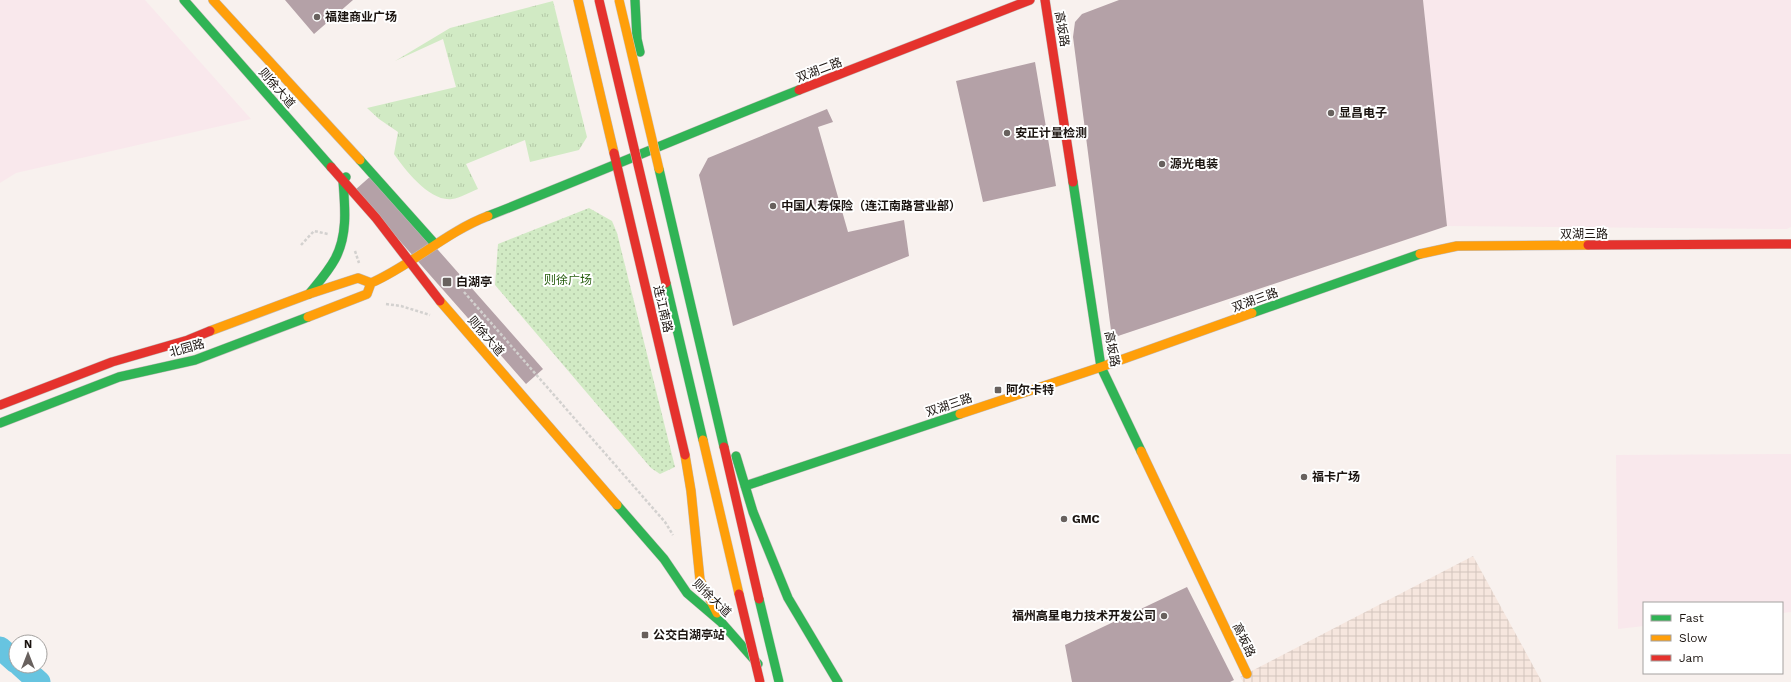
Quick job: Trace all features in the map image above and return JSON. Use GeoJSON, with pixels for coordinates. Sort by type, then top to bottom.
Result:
{"type":"FeatureCollection","features":[{"type":"Feature","properties":{"kind":"main road","name":"则徐大道"},"geometry":{"type":"LineString","coordinates":[[184,0],[376,218],[444,306],[664,559],[687,593],[721,622],[774,682]]}},
{"type":"Feature","properties":{"kind":"main road","name":"则徐大道"},"geometry":{"type":"LineString","coordinates":[[212,0],[358,167],[435,244]]}},
{"type":"Feature","properties":{"kind":"main road","name":"连江南路"},"geometry":{"type":"LineString","coordinates":[[578,0],[685,455],[691,491],[700,580],[721,622]]}},
{"type":"Feature","properties":{"kind":"main road"},"geometry":{"type":"LineString","coordinates":[[599,0],[760,682]]}},
{"type":"Feature","properties":{"kind":"main road"},"geometry":{"type":"LineString","coordinates":[[618,0],[779,682]]}},
{"type":"Feature","properties":{"kind":"main road"},"geometry":{"type":"LineString","coordinates":[[635,0],[637,40],[735,453],[763,540],[788,598],[838,682]]}},
{"type":"Feature","properties":{"kind":"main road","name":"双湖二路"},"geometry":{"type":"LineString","coordinates":[[435,244],[472,222],[617,165],[694,131],[1030,0]]}},
{"type":"Feature","properties":{"kind":"main road","name":"高坂路"},"geometry":{"type":"LineString","coordinates":[[1045,0],[1101,367],[1247,674]]}},
{"type":"Feature","properties":{"kind":"main road"},"geometry":{"type":"LineString","coordinates":[[313,303],[342,242],[345,225],[343,180],[358,167]]}},
{"type":"Feature","properties":{"kind":"main road","name":"北园路"},"geometry":{"type":"LineString","coordinates":[[0,423],[119,377],[195,360],[313,303],[358,278],[371,283],[387,276],[435,244]]}},
{"type":"Feature","properties":{"kind":"main road","name":"双湖三路"},"geometry":{"type":"LineString","coordinates":[[745,486],[1101,367],[1399,260],[1437,249],[1457,246],[1791,244]]}},
{"type":"Feature","properties":{"kind":"main road","name":"北园路"},"geometry":{"type":"LineString","coordinates":[[0,405],[112,362],[313,303],[368,294],[371,283]]}},
{"type":"Feature","properties":{"kind":"path"},"geometry":{"type":"LineString","coordinates":[[301,245],[314,231],[329,234]]}},
{"type":"Feature","properties":{"kind":"path"},"geometry":{"type":"LineString","coordinates":[[464,292],[665,522],[673,535]]}},
{"type":"Feature","properties":{"kind":"path"},"geometry":{"type":"LineString","coordinates":[[386,304],[401,306],[430,315]]}},
{"type":"Feature","properties":{"kind":"shaded area"},"geometry":{"type":"Polygon","coordinates":[[[0,0],[145,0],[251,119],[16,173],[0,183],[0,0]]]}},
{"type":"Feature","properties":{"kind":"shaded area"},"geometry":{"type":"Polygon","coordinates":[[[1423,0],[1791,0],[1791,227],[1787,229],[1447,226],[1423,0]]]}},
{"type":"Feature","properties":{"kind":"shaded area"},"geometry":{"type":"Polygon","coordinates":[[[1791,454],[1791,612],[1783,613],[1783,602],[1643,602],[1643,626],[1618,629],[1616,455],[1791,454]]]}},
{"type":"Feature","properties":{"kind":"shaded area"},"geometry":{"type":"Polygon","coordinates":[[[1473,556],[1542,682],[1243,682],[1240,677],[1473,556]]]}},
{"type":"Feature","properties":{"kind":"green space"},"geometry":{"type":"Polygon","coordinates":[[[553,1],[587,137],[579,150],[530,162],[525,140],[466,164],[478,189],[452,199],[444,199],[427,190],[411,176],[394,154],[398,132],[379,119],[367,108],[456,87],[443,39],[395,61],[450,28],[553,1]]]}},
{"type":"Feature","properties":{"kind":"green space","name":"则徐广场"},"geometry":{"type":"Polygon","coordinates":[[[589,208],[612,221],[617,233],[675,467],[660,474],[651,468],[495,285],[498,244],[589,208]]]}},
{"type":"Feature","properties":{"kind":"building","name":"福建商业广场"},"geometry":{"type":"Polygon","coordinates":[[[285,0],[353,0],[314,34],[285,0]]]}},
{"type":"Feature","properties":{"kind":"building"},"geometry":{"type":"Polygon","coordinates":[[[1119,0],[1423,0],[1447,226],[1112,338],[1073,37],[1075,22],[1082,14],[1119,0]]]}},
{"type":"Feature","properties":{"kind":"building","name":"安正计量检测"},"geometry":{"type":"Polygon","coordinates":[[[1035,62],[1056,186],[983,202],[956,81],[1035,62]]]}},
{"type":"Feature","properties":{"kind":"building","name":"中国人寿保险（连江南路营业部）"},"geometry":{"type":"Polygon","coordinates":[[[827,109],[833,122],[818,127],[848,232],[904,220],[909,256],[733,326],[699,175],[708,158],[827,109]]]}},
{"type":"Feature","properties":{"kind":"building"},"geometry":{"type":"Polygon","coordinates":[[[372,175],[543,369],[526,384],[355,190],[372,175]]]}},
{"type":"Feature","properties":{"kind":"building","name":"福州高星电力技术开发公司"},"geometry":{"type":"Polygon","coordinates":[[[1187,587],[1234,680],[1230,682],[1072,682],[1065,645],[1187,587]]]}},
{"type":"Feature","properties":{"kind":"waterway"},"geometry":{"type":"LineString","coordinates":[[0,648],[8,655]]}},
{"type":"Feature","properties":{"kind":"waterway"},"geometry":{"type":"LineString","coordinates":[[30,674],[39,682]]}},
{"type":"Feature","properties":{"kind":"traffic: fast"},"geometry":{"type":"LineString","coordinates":[[184,0],[331,167]]}},
{"type":"Feature","properties":{"kind":"traffic: fast"},"geometry":{"type":"LineString","coordinates":[[635,0],[637,39],[640,52]]}},
{"type":"Feature","properties":{"kind":"traffic: fast"},"geometry":{"type":"LineString","coordinates":[[488,216],[799,90]]}},
{"type":"Feature","properties":{"kind":"traffic: fast"},"geometry":{"type":"LineString","coordinates":[[360,160],[435,244]]}},
{"type":"Feature","properties":{"kind":"traffic: fast"},"geometry":{"type":"LineString","coordinates":[[659,169],[724,447]]}},
{"type":"Feature","properties":{"kind":"traffic: fast"},"geometry":{"type":"LineString","coordinates":[[309,294],[323,277],[339,250],[345,221],[343,181],[346,177]]}},
{"type":"Feature","properties":{"kind":"traffic: fast"},"geometry":{"type":"LineString","coordinates":[[1073,182],[1101,367],[1141,451]]}},
{"type":"Feature","properties":{"kind":"traffic: fast"},"geometry":{"type":"LineString","coordinates":[[1252,313],[1420,254]]}},
{"type":"Feature","properties":{"kind":"traffic: fast"},"geometry":{"type":"LineString","coordinates":[[666,283],[703,440]]}},
{"type":"Feature","properties":{"kind":"traffic: fast"},"geometry":{"type":"LineString","coordinates":[[0,423],[119,377],[195,360],[308,317]]}},
{"type":"Feature","properties":{"kind":"traffic: fast"},"geometry":{"type":"LineString","coordinates":[[745,486],[960,414]]}},
{"type":"Feature","properties":{"kind":"traffic: fast"},"geometry":{"type":"LineString","coordinates":[[736,456],[753,512],[788,598],[838,682]]}},
{"type":"Feature","properties":{"kind":"traffic: fast"},"geometry":{"type":"LineString","coordinates":[[617,505],[664,559],[687,593],[721,622],[758,664]]}},
{"type":"Feature","properties":{"kind":"traffic: fast"},"geometry":{"type":"LineString","coordinates":[[759,599],[779,682]]}},
{"type":"Feature","properties":{"kind":"traffic: slow"},"geometry":{"type":"LineString","coordinates":[[213,0],[360,160]]}},
{"type":"Feature","properties":{"kind":"traffic: slow"},"geometry":{"type":"LineString","coordinates":[[578,0],[614,153]]}},
{"type":"Feature","properties":{"kind":"traffic: slow"},"geometry":{"type":"LineString","coordinates":[[619,0],[659,169]]}},
{"type":"Feature","properties":{"kind":"traffic: slow"},"geometry":{"type":"LineString","coordinates":[[210,331],[309,294],[358,278],[371,283],[401,267],[443,239],[488,216]]}},
{"type":"Feature","properties":{"kind":"traffic: slow"},"geometry":{"type":"LineString","coordinates":[[1420,254],[1457,246],[1588,245]]}},
{"type":"Feature","properties":{"kind":"traffic: slow"},"geometry":{"type":"LineString","coordinates":[[308,317],[367,294],[371,283]]}},
{"type":"Feature","properties":{"kind":"traffic: slow"},"geometry":{"type":"LineString","coordinates":[[440,301],[617,505]]}},
{"type":"Feature","properties":{"kind":"traffic: slow"},"geometry":{"type":"LineString","coordinates":[[960,414],[1101,367],[1252,313]]}},
{"type":"Feature","properties":{"kind":"traffic: slow"},"geometry":{"type":"LineString","coordinates":[[703,440],[739,594]]}},
{"type":"Feature","properties":{"kind":"traffic: slow"},"geometry":{"type":"LineString","coordinates":[[1141,451],[1247,674]]}},
{"type":"Feature","properties":{"kind":"traffic: slow"},"geometry":{"type":"LineString","coordinates":[[685,455],[691,491],[700,580],[717,613]]}},
{"type":"Feature","properties":{"kind":"traffic: jam"},"geometry":{"type":"LineString","coordinates":[[599,0],[666,283]]}},
{"type":"Feature","properties":{"kind":"traffic: jam"},"geometry":{"type":"LineString","coordinates":[[799,90],[1030,0]]}},
{"type":"Feature","properties":{"kind":"traffic: jam"},"geometry":{"type":"LineString","coordinates":[[1045,0],[1073,182]]}},
{"type":"Feature","properties":{"kind":"traffic: jam"},"geometry":{"type":"LineString","coordinates":[[614,153],[685,455]]}},
{"type":"Feature","properties":{"kind":"traffic: jam"},"geometry":{"type":"LineString","coordinates":[[331,167],[376,218],[440,301]]}},
{"type":"Feature","properties":{"kind":"traffic: jam"},"geometry":{"type":"LineString","coordinates":[[1588,245],[1791,244]]}},
{"type":"Feature","properties":{"kind":"traffic: jam"},"geometry":{"type":"LineString","coordinates":[[0,405],[112,362],[188,340],[210,331]]}},
{"type":"Feature","properties":{"kind":"traffic: jam"},"geometry":{"type":"LineString","coordinates":[[724,447],[759,599]]}},
{"type":"Feature","properties":{"kind":"traffic: jam"},"geometry":{"type":"LineString","coordinates":[[739,594],[760,682]]}},
{"type":"Feature","properties":{"kind":"place","name":"福建商业广场"},"geometry":{"type":"Point","coordinates":[317,17]}},
{"type":"Feature","properties":{"kind":"place","name":"显昌电子"},"geometry":{"type":"Point","coordinates":[1331,113]}},
{"type":"Feature","properties":{"kind":"place","name":"安正计量检测"},"geometry":{"type":"Point","coordinates":[1007,133]}},
{"type":"Feature","properties":{"kind":"place","name":"源光电装"},"geometry":{"type":"Point","coordinates":[1162,164]}},
{"type":"Feature","properties":{"kind":"place","name":"中国人寿保险（连江南路营业部）"},"geometry":{"type":"Point","coordinates":[773,206]}},
{"type":"Feature","properties":{"kind":"place","name":"白湖亭"},"geometry":{"type":"Point","coordinates":[447,282]}},
{"type":"Feature","properties":{"kind":"place","name":"阿尔卡特"},"geometry":{"type":"Point","coordinates":[998,390]}},
{"type":"Feature","properties":{"kind":"place","name":"福卡广场"},"geometry":{"type":"Point","coordinates":[1304,477]}},
{"type":"Feature","properties":{"kind":"place","name":"GMC"},"geometry":{"type":"Point","coordinates":[1064,519]}},
{"type":"Feature","properties":{"kind":"place","name":"福州高星电力技术开发公司"},"geometry":{"type":"Point","coordinates":[1164,616]}},
{"type":"Feature","properties":{"kind":"place","name":"公交白湖亭站"},"geometry":{"type":"Point","coordinates":[645,635]}}]}
